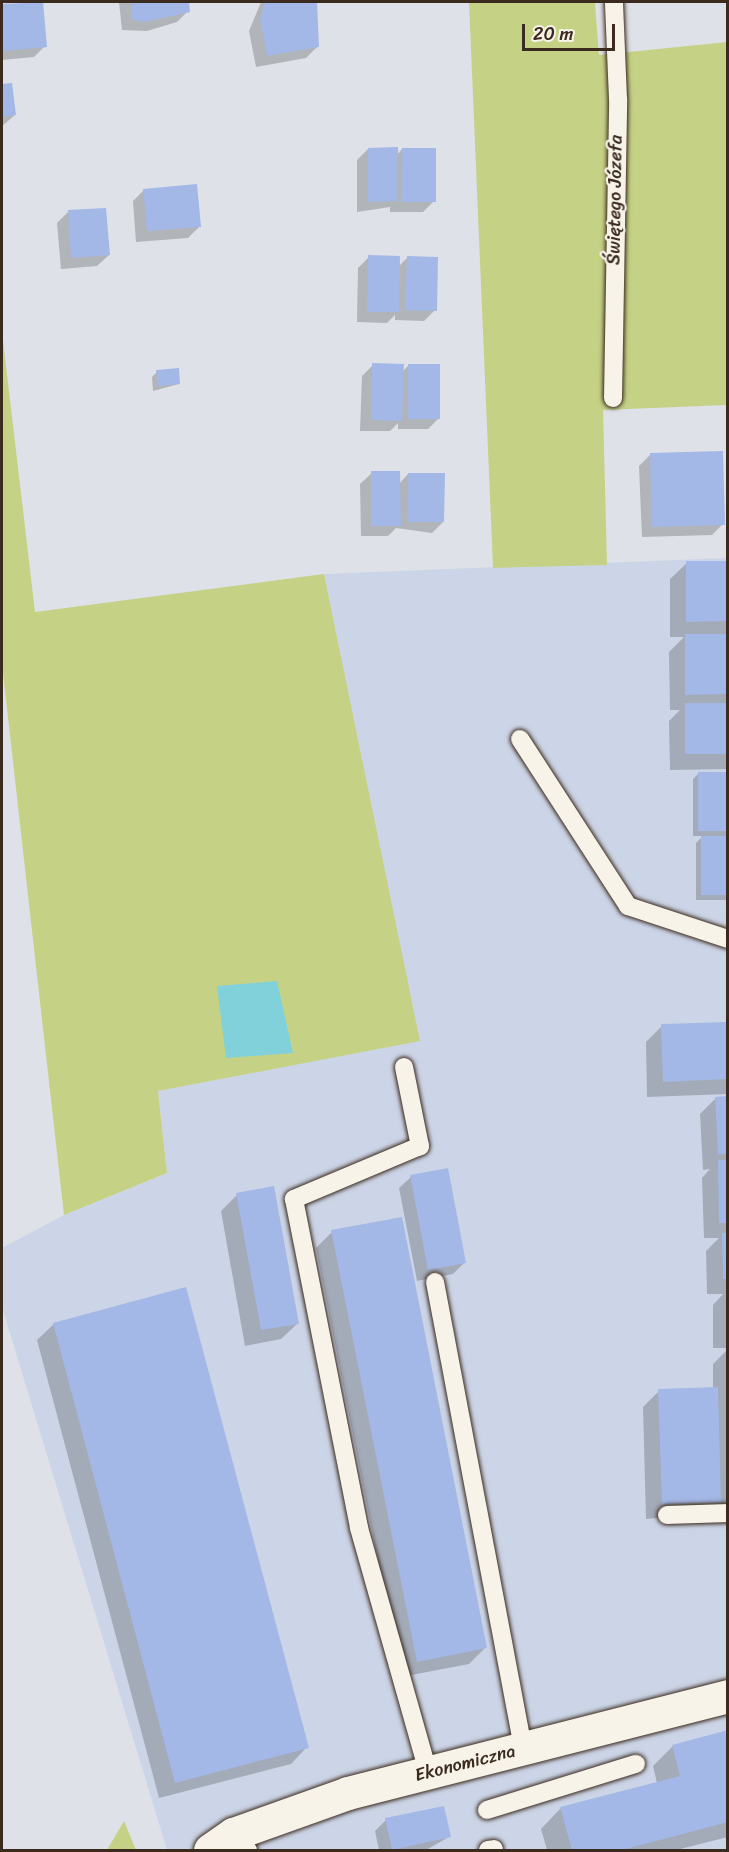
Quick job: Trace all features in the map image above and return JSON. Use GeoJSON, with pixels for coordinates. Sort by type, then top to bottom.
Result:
{"type":"FeatureCollection","features":[{"type":"Feature","properties":{"kind":"street","name":"Ekonomiczna"},"geometry":{"type":"LineString","coordinates":[[230,1845],[348,1793],[728,1696]]}},
{"type":"Feature","properties":{"kind":"lane","name":"Świętego Józefa"},"geometry":{"type":"LineString","coordinates":[[613,398],[618,99],[614,2]]}},
{"type":"Feature","properties":{"kind":"lane"},"geometry":{"type":"LineString","coordinates":[[520,739],[628,906],[728,939]]}},
{"type":"Feature","properties":{"kind":"lane"},"geometry":{"type":"LineString","coordinates":[[404,1067],[420,1146],[294,1199],[359,1528],[428,1772]]}},
{"type":"Feature","properties":{"kind":"lane"},"geometry":{"type":"LineString","coordinates":[[435,1282],[523,1748]]}},
{"type":"Feature","properties":{"kind":"lane"},"geometry":{"type":"LineString","coordinates":[[668,1515],[728,1513]]}},
{"type":"Feature","properties":{"kind":"lane"},"geometry":{"type":"LineString","coordinates":[[487,1810],[636,1764]]}},
{"type":"Feature","properties":{"kind":"shaded area"},"geometry":{"type":"Polygon","coordinates":[[[727,558],[727,1850],[167,1850],[2,1307],[2,1248],[64,1215],[167,1173],[158,1091],[419,1040],[324,574],[727,558]]]}},
{"type":"Feature","properties":{"kind":"green space"},"geometry":{"type":"Polygon","coordinates":[[[469,2],[595,2],[599,55],[727,42],[727,405],[603,410],[607,565],[493,568],[469,2]]]}},
{"type":"Feature","properties":{"kind":"green space"},"geometry":{"type":"Polygon","coordinates":[[[2,332],[35,612],[324,574],[420,1041],[158,1091],[167,1173],[64,1215],[2,664],[2,332]]]}},
{"type":"Feature","properties":{"kind":"green space"},"geometry":{"type":"Polygon","coordinates":[[[124,1821],[136,1850],[107,1850],[124,1821]]]}},
{"type":"Feature","properties":{"kind":"water"},"geometry":{"type":"Polygon","coordinates":[[[277,981],[293,1053],[226,1058],[217,986],[277,981]]]}},
{"type":"Feature","properties":{"kind":"building"},"geometry":{"type":"Polygon","coordinates":[[[43,2],[47,47],[2,51],[2,4],[43,2]]]}},
{"type":"Feature","properties":{"kind":"building"},"geometry":{"type":"Polygon","coordinates":[[[131,2],[189,2],[190,12],[144,22],[132,19],[131,2]]]}},
{"type":"Feature","properties":{"kind":"building"},"geometry":{"type":"Polygon","coordinates":[[[265,2],[317,2],[319,47],[267,56],[260,19],[265,2]]]}},
{"type":"Feature","properties":{"kind":"building"},"geometry":{"type":"Polygon","coordinates":[[[12,83],[16,115],[2,117],[2,84],[12,83]]]}},
{"type":"Feature","properties":{"kind":"building"},"geometry":{"type":"Polygon","coordinates":[[[398,147],[398,201],[368,202],[368,148],[398,147]]]}},
{"type":"Feature","properties":{"kind":"building"},"geometry":{"type":"Polygon","coordinates":[[[402,148],[436,148],[436,202],[401,202],[402,148]]]}},
{"type":"Feature","properties":{"kind":"building"},"geometry":{"type":"Polygon","coordinates":[[[197,184],[201,227],[147,231],[143,189],[197,184]]]}},
{"type":"Feature","properties":{"kind":"building"},"geometry":{"type":"Polygon","coordinates":[[[106,208],[110,255],[71,258],[68,210],[106,208]]]}},
{"type":"Feature","properties":{"kind":"building"},"geometry":{"type":"Polygon","coordinates":[[[368,255],[400,256],[399,312],[367,312],[368,255]]]}},
{"type":"Feature","properties":{"kind":"building"},"geometry":{"type":"Polygon","coordinates":[[[407,256],[438,257],[437,311],[405,310],[407,256]]]}},
{"type":"Feature","properties":{"kind":"building"},"geometry":{"type":"Polygon","coordinates":[[[372,363],[404,364],[402,421],[371,420],[372,363]]]}},
{"type":"Feature","properties":{"kind":"building"},"geometry":{"type":"Polygon","coordinates":[[[408,364],[440,364],[440,419],[408,419],[408,364]]]}},
{"type":"Feature","properties":{"kind":"building"},"geometry":{"type":"Polygon","coordinates":[[[179,368],[180,384],[158,386],[156,370],[179,368]]]}},
{"type":"Feature","properties":{"kind":"building"},"geometry":{"type":"Polygon","coordinates":[[[723,451],[725,525],[652,527],[650,453],[723,451]]]}},
{"type":"Feature","properties":{"kind":"building"},"geometry":{"type":"Polygon","coordinates":[[[371,471],[400,471],[401,526],[371,526],[371,471]]]}},
{"type":"Feature","properties":{"kind":"building"},"geometry":{"type":"Polygon","coordinates":[[[408,473],[445,473],[444,522],[407,522],[408,473]]]}},
{"type":"Feature","properties":{"kind":"building"},"geometry":{"type":"Polygon","coordinates":[[[686,561],[728,561],[728,621],[686,622],[686,561]]]}},
{"type":"Feature","properties":{"kind":"building"},"geometry":{"type":"Polygon","coordinates":[[[685,634],[728,634],[728,694],[685,695],[685,634]]]}},
{"type":"Feature","properties":{"kind":"building"},"geometry":{"type":"Polygon","coordinates":[[[685,703],[728,703],[728,754],[685,754],[685,703]]]}},
{"type":"Feature","properties":{"kind":"building"},"geometry":{"type":"Polygon","coordinates":[[[698,772],[728,772],[728,831],[698,831],[698,772]]]}},
{"type":"Feature","properties":{"kind":"building"},"geometry":{"type":"Polygon","coordinates":[[[701,836],[728,836],[728,895],[701,895],[701,836]]]}},
{"type":"Feature","properties":{"kind":"building"},"geometry":{"type":"Polygon","coordinates":[[[728,1022],[728,1079],[663,1082],[661,1024],[728,1022]]]}},
{"type":"Feature","properties":{"kind":"building"},"geometry":{"type":"Polygon","coordinates":[[[728,1096],[728,1154],[718,1154],[715,1097],[728,1096]]]}},
{"type":"Feature","properties":{"kind":"building"},"geometry":{"type":"Polygon","coordinates":[[[718,1160],[728,1160],[728,1223],[719,1223],[718,1160]]]}},
{"type":"Feature","properties":{"kind":"building"},"geometry":{"type":"Polygon","coordinates":[[[448,1168],[466,1263],[428,1270],[410,1175],[448,1168]]]}},
{"type":"Feature","properties":{"kind":"building"},"geometry":{"type":"Polygon","coordinates":[[[274,1186],[299,1324],[261,1330],[236,1193],[274,1186]]]}},
{"type":"Feature","properties":{"kind":"building"},"geometry":{"type":"Polygon","coordinates":[[[402,1217],[487,1648],[417,1662],[331,1230],[402,1217]]]}},
{"type":"Feature","properties":{"kind":"building"},"geometry":{"type":"Polygon","coordinates":[[[722,1233],[728,1233],[728,1279],[723,1279],[722,1233]]]}},
{"type":"Feature","properties":{"kind":"building"},"geometry":{"type":"Polygon","coordinates":[[[186,1287],[309,1748],[175,1783],[53,1323],[186,1287]]]}},
{"type":"Feature","properties":{"kind":"building"},"geometry":{"type":"Polygon","coordinates":[[[718,1387],[721,1502],[662,1504],[658,1389],[718,1387]]]}},
{"type":"Feature","properties":{"kind":"building"},"geometry":{"type":"Polygon","coordinates":[[[728,1730],[728,1822],[622,1850],[572,1850],[560,1807],[680,1776],[672,1745],[728,1730]]]}},
{"type":"Feature","properties":{"kind":"building"},"geometry":{"type":"Polygon","coordinates":[[[444,1806],[451,1837],[392,1850],[385,1818],[444,1806]]]}}]}
